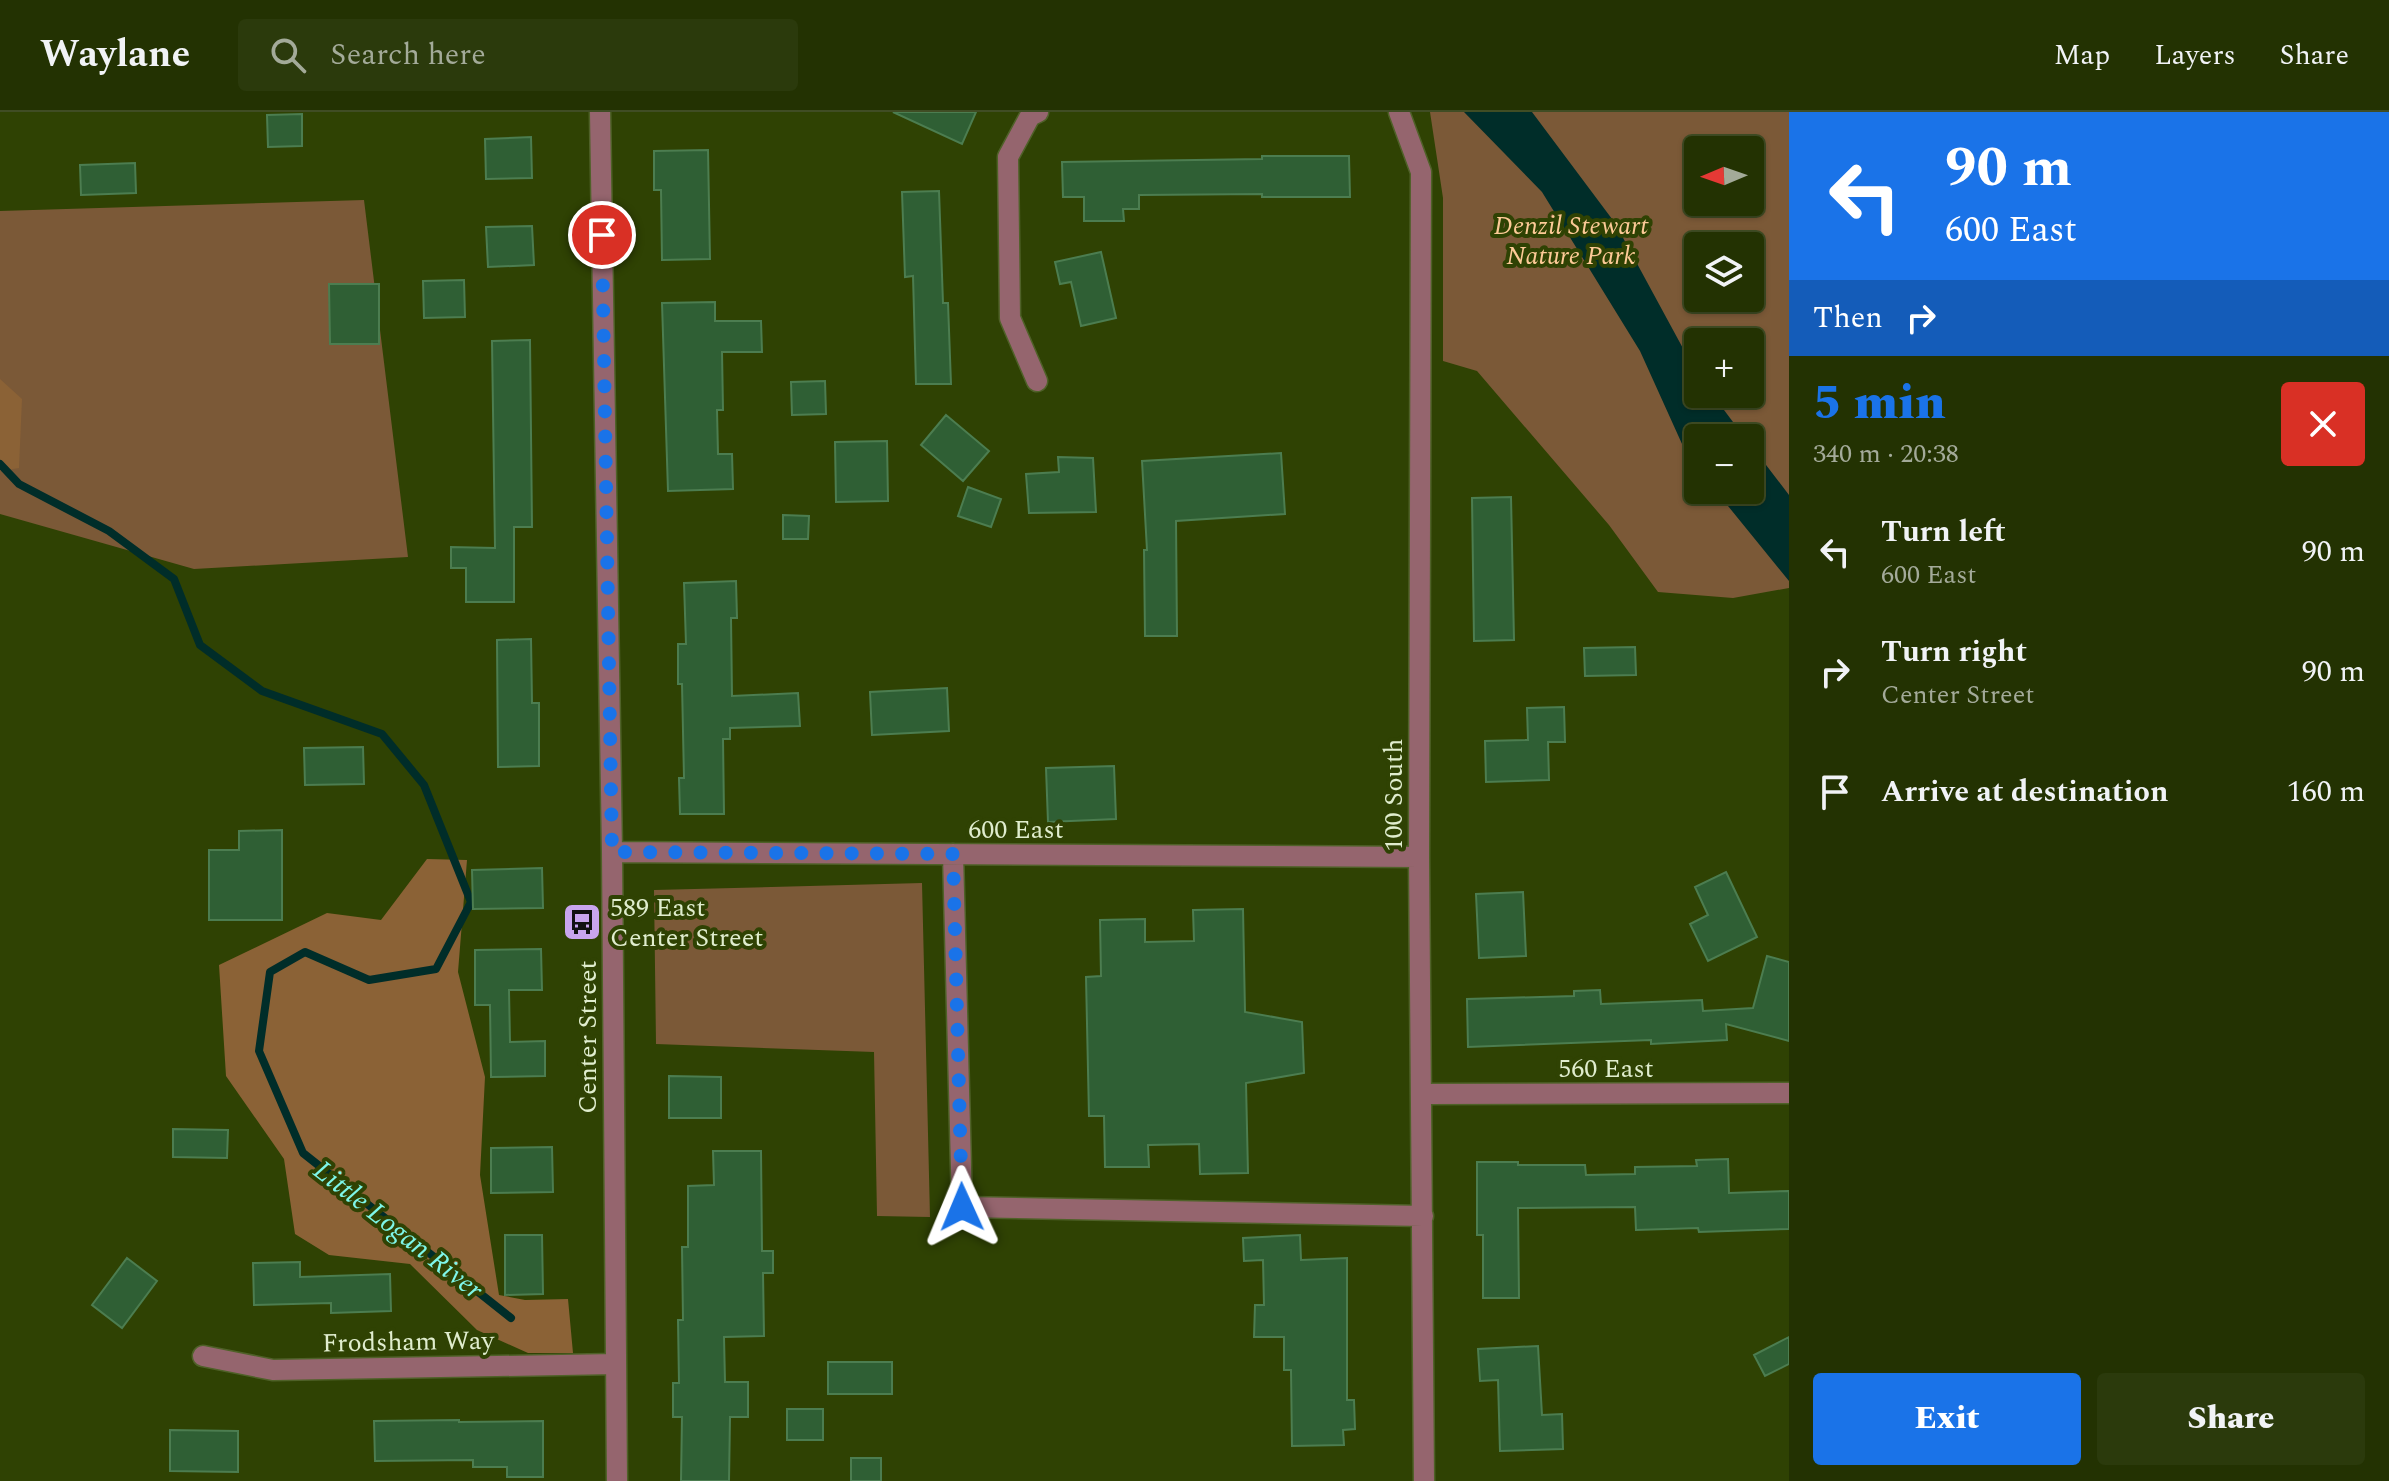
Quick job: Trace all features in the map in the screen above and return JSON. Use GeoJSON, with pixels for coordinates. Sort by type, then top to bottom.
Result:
{"type":"FeatureCollection","features":[{"type":"Feature","properties":{"kind":"street","name":"Center Street"},"geometry":{"type":"LineString","coordinates":[[600,112],[612,852],[617,1481]]}},
{"type":"Feature","properties":{"kind":"street"},"geometry":{"type":"LineString","coordinates":[[1037,381],[1010,318],[1008,157],[1030,116],[1038,112]]}},
{"type":"Feature","properties":{"kind":"street","name":"100 South"},"geometry":{"type":"LineString","coordinates":[[1399,112],[1421,172],[1419,857],[1424,1481]]}},
{"type":"Feature","properties":{"kind":"street","name":"600 East"},"geometry":{"type":"LineString","coordinates":[[612,852],[1419,857]]}},
{"type":"Feature","properties":{"kind":"street"},"geometry":{"type":"LineString","coordinates":[[953,854],[962,1207],[1423,1216]]}},
{"type":"Feature","properties":{"kind":"street","name":"560 East"},"geometry":{"type":"LineString","coordinates":[[1423,1094],[1789,1093]]}},
{"type":"Feature","properties":{"kind":"street","name":"Frodsham Way"},"geometry":{"type":"LineString","coordinates":[[203,1356],[273,1370],[615,1364]]}},
{"type":"Feature","properties":{"kind":"green space","name":"Denzil Stewart Nature Park"},"geometry":{"type":"Polygon","coordinates":[[[1430,112],[1789,112],[1789,588],[1733,598],[1658,592],[1609,525],[1477,371],[1443,361],[1443,198],[1430,112]]]}},
{"type":"Feature","properties":{"kind":"green space"},"geometry":{"type":"Polygon","coordinates":[[[364,200],[408,557],[194,569],[0,514],[0,211],[364,200]]]}},
{"type":"Feature","properties":{"kind":"green space"},"geometry":{"type":"Polygon","coordinates":[[[922,883],[930,1217],[877,1216],[874,1052],[656,1044],[654,890],[922,883]]]}},
{"type":"Feature","properties":{"kind":"shaded area"},"geometry":{"type":"Polygon","coordinates":[[[0,379],[22,399],[19,468],[0,471],[0,379]]]}},
{"type":"Feature","properties":{"kind":"shaded area"},"geometry":{"type":"Polygon","coordinates":[[[427,859],[467,860],[458,972],[485,1077],[480,1175],[499,1295],[525,1300],[568,1299],[573,1353],[528,1353],[477,1330],[410,1264],[329,1255],[295,1234],[284,1159],[226,1076],[219,965],[327,913],[381,920],[427,859]]]}},
{"type":"Feature","properties":{"kind":"water"},"geometry":{"type":"Polygon","coordinates":[[[1464,112],[1532,112],[1615,223],[1684,350],[1684,408],[1722,408],[1734,424],[1684,424],[1684,448],[1640,351],[1542,192],[1464,112]]]}},
{"type":"Feature","properties":{"kind":"water"},"geometry":{"type":"Polygon","coordinates":[[[1764,462],[1789,495],[1789,581],[1726,504],[1764,504],[1764,462]]]}},
{"type":"Feature","properties":{"kind":"building"},"geometry":{"type":"Polygon","coordinates":[[[893,112],[976,112],[962,144],[893,112]]]}},
{"type":"Feature","properties":{"kind":"building"},"geometry":{"type":"Polygon","coordinates":[[[302,114],[302,146],[268,147],[267,115],[302,114]]]}},
{"type":"Feature","properties":{"kind":"building"},"geometry":{"type":"Polygon","coordinates":[[[531,137],[532,178],[486,179],[485,139],[531,137]]]}},
{"type":"Feature","properties":{"kind":"building"},"geometry":{"type":"Polygon","coordinates":[[[708,150],[710,259],[662,260],[661,190],[654,190],[654,151],[708,150]]]}},
{"type":"Feature","properties":{"kind":"building"},"geometry":{"type":"Polygon","coordinates":[[[1262,156],[1349,156],[1350,197],[1139,195],[1139,209],[1123,209],[1124,221],[1084,221],[1084,197],[1063,197],[1062,162],[1262,159],[1262,156]]]}},
{"type":"Feature","properties":{"kind":"building"},"geometry":{"type":"Polygon","coordinates":[[[135,163],[136,193],[81,195],[80,165],[135,163]]]}},
{"type":"Feature","properties":{"kind":"building"},"geometry":{"type":"Polygon","coordinates":[[[939,191],[943,303],[948,303],[951,384],[916,384],[913,276],[905,277],[902,192],[939,191]]]}},
{"type":"Feature","properties":{"kind":"building"},"geometry":{"type":"Polygon","coordinates":[[[532,226],[534,265],[488,267],[486,227],[532,226]]]}},
{"type":"Feature","properties":{"kind":"building"},"geometry":{"type":"Polygon","coordinates":[[[1101,252],[1116,318],[1081,326],[1071,282],[1060,284],[1055,262],[1101,252]]]}},
{"type":"Feature","properties":{"kind":"building"},"geometry":{"type":"Polygon","coordinates":[[[464,280],[465,317],[424,318],[423,281],[464,280]]]}},
{"type":"Feature","properties":{"kind":"building"},"geometry":{"type":"Polygon","coordinates":[[[329,284],[379,284],[379,344],[330,344],[329,284]]]}},
{"type":"Feature","properties":{"kind":"building"},"geometry":{"type":"Polygon","coordinates":[[[715,302],[715,321],[761,321],[762,352],[722,352],[723,410],[717,410],[718,454],[732,454],[733,489],[668,491],[662,303],[715,302]]]}},
{"type":"Feature","properties":{"kind":"building"},"geometry":{"type":"Polygon","coordinates":[[[530,340],[532,527],[514,527],[514,602],[466,602],[466,568],[451,568],[451,547],[495,548],[492,341],[530,340]]]}},
{"type":"Feature","properties":{"kind":"building"},"geometry":{"type":"Polygon","coordinates":[[[825,381],[826,414],[792,415],[791,382],[825,381]]]}},
{"type":"Feature","properties":{"kind":"building"},"geometry":{"type":"Polygon","coordinates":[[[946,415],[989,451],[963,481],[921,445],[946,415]]]}},
{"type":"Feature","properties":{"kind":"building"},"geometry":{"type":"Polygon","coordinates":[[[887,441],[888,501],[836,502],[835,442],[887,441]]]}},
{"type":"Feature","properties":{"kind":"building"},"geometry":{"type":"Polygon","coordinates":[[[1281,453],[1285,514],[1176,521],[1177,636],[1145,636],[1144,550],[1147,550],[1142,461],[1281,453]]]}},
{"type":"Feature","properties":{"kind":"building"},"geometry":{"type":"Polygon","coordinates":[[[1058,457],[1093,458],[1096,512],[1029,513],[1026,474],[1059,472],[1058,457]]]}},
{"type":"Feature","properties":{"kind":"building"},"geometry":{"type":"Polygon","coordinates":[[[968,487],[1001,499],[991,527],[958,516],[968,487]]]}},
{"type":"Feature","properties":{"kind":"building"},"geometry":{"type":"Polygon","coordinates":[[[1511,497],[1514,640],[1474,641],[1472,498],[1511,497]]]}},
{"type":"Feature","properties":{"kind":"building"},"geometry":{"type":"Polygon","coordinates":[[[783,515],[809,516],[808,539],[783,539],[783,515]]]}},
{"type":"Feature","properties":{"kind":"building"},"geometry":{"type":"Polygon","coordinates":[[[736,581],[737,618],[731,618],[732,696],[798,693],[800,726],[730,728],[730,739],[723,739],[724,814],[680,814],[679,778],[684,778],[678,644],[686,644],[684,583],[736,581]]]}},
{"type":"Feature","properties":{"kind":"building"},"geometry":{"type":"Polygon","coordinates":[[[531,639],[532,703],[539,703],[539,766],[498,767],[497,640],[531,639]]]}},
{"type":"Feature","properties":{"kind":"building"},"geometry":{"type":"Polygon","coordinates":[[[1635,647],[1636,675],[1585,676],[1584,648],[1635,647]]]}},
{"type":"Feature","properties":{"kind":"building"},"geometry":{"type":"Polygon","coordinates":[[[947,688],[949,731],[872,735],[870,692],[947,688]]]}},
{"type":"Feature","properties":{"kind":"building"},"geometry":{"type":"Polygon","coordinates":[[[1564,707],[1565,742],[1548,742],[1549,780],[1486,782],[1485,741],[1528,740],[1527,708],[1564,707]]]}},
{"type":"Feature","properties":{"kind":"building"},"geometry":{"type":"Polygon","coordinates":[[[363,747],[364,784],[305,785],[304,748],[363,747]]]}},
{"type":"Feature","properties":{"kind":"building"},"geometry":{"type":"Polygon","coordinates":[[[1114,766],[1116,819],[1048,822],[1046,768],[1114,766]]]}},
{"type":"Feature","properties":{"kind":"building"},"geometry":{"type":"Polygon","coordinates":[[[282,830],[282,920],[209,920],[209,850],[239,850],[239,831],[282,830]]]}},
{"type":"Feature","properties":{"kind":"building"},"geometry":{"type":"Polygon","coordinates":[[[542,868],[543,908],[473,909],[472,870],[542,868]]]}},
{"type":"Feature","properties":{"kind":"building"},"geometry":{"type":"Polygon","coordinates":[[[1726,872],[1757,937],[1708,961],[1690,924],[1708,915],[1695,887],[1726,872]]]}},
{"type":"Feature","properties":{"kind":"building"},"geometry":{"type":"Polygon","coordinates":[[[1523,892],[1526,956],[1479,958],[1476,894],[1523,892]]]}},
{"type":"Feature","properties":{"kind":"building"},"geometry":{"type":"Polygon","coordinates":[[[1243,909],[1245,1012],[1302,1022],[1304,1073],[1246,1083],[1248,1173],[1200,1174],[1199,1144],[1148,1145],[1149,1167],[1105,1167],[1104,1116],[1089,1116],[1086,977],[1101,976],[1100,920],[1145,919],[1145,942],[1194,941],[1193,910],[1243,909]]]}},
{"type":"Feature","properties":{"kind":"building"},"geometry":{"type":"Polygon","coordinates":[[[541,949],[542,990],[509,990],[510,1042],[545,1041],[545,1076],[491,1077],[490,1005],[475,1005],[475,950],[541,949]]]}},
{"type":"Feature","properties":{"kind":"building"},"geometry":{"type":"Polygon","coordinates":[[[1767,956],[1789,962],[1789,1041],[1726,1024],[1727,1040],[1468,1047],[1467,999],[1574,996],[1574,991],[1600,990],[1601,1004],[1702,1000],[1703,1011],[1753,1008],[1767,956]]]}},
{"type":"Feature","properties":{"kind":"building"},"geometry":{"type":"Polygon","coordinates":[[[669,1076],[721,1077],[721,1118],[669,1118],[669,1076]]]}},
{"type":"Feature","properties":{"kind":"building"},"geometry":{"type":"Polygon","coordinates":[[[173,1129],[228,1130],[227,1158],[173,1157],[173,1129]]]}},
{"type":"Feature","properties":{"kind":"building"},"geometry":{"type":"Polygon","coordinates":[[[552,1147],[553,1192],[491,1193],[491,1148],[552,1147]]]}},
{"type":"Feature","properties":{"kind":"building"},"geometry":{"type":"Polygon","coordinates":[[[713,1151],[761,1151],[762,1251],[773,1251],[773,1273],[763,1273],[764,1336],[724,1337],[725,1382],[748,1382],[748,1417],[730,1417],[729,1481],[681,1481],[682,1417],[673,1417],[673,1383],[679,1383],[678,1320],[683,1320],[682,1247],[688,1247],[688,1186],[714,1185],[713,1151]]]}},
{"type":"Feature","properties":{"kind":"building"},"geometry":{"type":"Polygon","coordinates":[[[1728,1159],[1729,1193],[1789,1191],[1789,1229],[1699,1232],[1698,1228],[1636,1230],[1635,1207],[1518,1208],[1519,1298],[1483,1298],[1483,1235],[1477,1235],[1477,1162],[1585,1165],[1586,1175],[1635,1174],[1635,1167],[1697,1166],[1696,1160],[1728,1159]]]}},
{"type":"Feature","properties":{"kind":"building"},"geometry":{"type":"Polygon","coordinates":[[[505,1235],[542,1235],[543,1294],[505,1295],[505,1235]]]}},
{"type":"Feature","properties":{"kind":"building"},"geometry":{"type":"Polygon","coordinates":[[[1300,1235],[1301,1260],[1347,1258],[1347,1400],[1354,1400],[1355,1429],[1343,1430],[1344,1445],[1292,1446],[1291,1370],[1284,1370],[1284,1337],[1254,1337],[1255,1305],[1264,1305],[1263,1260],[1244,1261],[1243,1238],[1300,1235]]]}},
{"type":"Feature","properties":{"kind":"building"},"geometry":{"type":"Polygon","coordinates":[[[127,1258],[157,1281],[122,1328],[92,1305],[127,1258]]]}},
{"type":"Feature","properties":{"kind":"building"},"geometry":{"type":"Polygon","coordinates":[[[300,1262],[300,1277],[390,1274],[391,1311],[331,1313],[331,1303],[254,1305],[253,1263],[300,1262]]]}},
{"type":"Feature","properties":{"kind":"building"},"geometry":{"type":"Polygon","coordinates":[[[1789,1337],[1789,1364],[1765,1376],[1754,1355],[1789,1337]]]}},
{"type":"Feature","properties":{"kind":"building"},"geometry":{"type":"Polygon","coordinates":[[[1538,1346],[1542,1415],[1562,1414],[1563,1449],[1500,1451],[1498,1380],[1480,1381],[1478,1349],[1538,1346]]]}},
{"type":"Feature","properties":{"kind":"building"},"geometry":{"type":"Polygon","coordinates":[[[828,1362],[892,1362],[892,1394],[828,1394],[828,1362]]]}},
{"type":"Feature","properties":{"kind":"building"},"geometry":{"type":"Polygon","coordinates":[[[787,1409],[823,1409],[823,1440],[787,1440],[787,1409]]]}},
{"type":"Feature","properties":{"kind":"building"},"geometry":{"type":"Polygon","coordinates":[[[374,1421],[543,1421],[543,1477],[507,1477],[507,1467],[473,1467],[473,1460],[375,1461],[374,1421]]]}},
{"type":"Feature","properties":{"kind":"building"},"geometry":{"type":"Polygon","coordinates":[[[170,1430],[238,1431],[238,1472],[170,1471],[170,1430]]]}},
{"type":"Feature","properties":{"kind":"building"},"geometry":{"type":"Polygon","coordinates":[[[851,1458],[881,1458],[881,1481],[851,1481],[851,1458]]]}},
{"type":"Feature","properties":{"kind":"waterway","name":"Little Logan River"},"geometry":{"type":"LineString","coordinates":[[0,464],[19,484],[109,531],[174,579],[200,645],[262,691],[382,734],[424,785],[471,902],[436,969],[369,980],[305,952],[270,972],[259,1051],[303,1153],[511,1318]]}},
{"type":"Feature","properties":{"kind":"place","name":"589 East Center Street"},"geometry":{"type":"Point","coordinates":[582,922]}},
{"type":"Feature","properties":{"kind":"route"},"geometry":{"type":"LineString","coordinates":[[602,235],[612,852],[953,854],[962,1207]]}}]}
